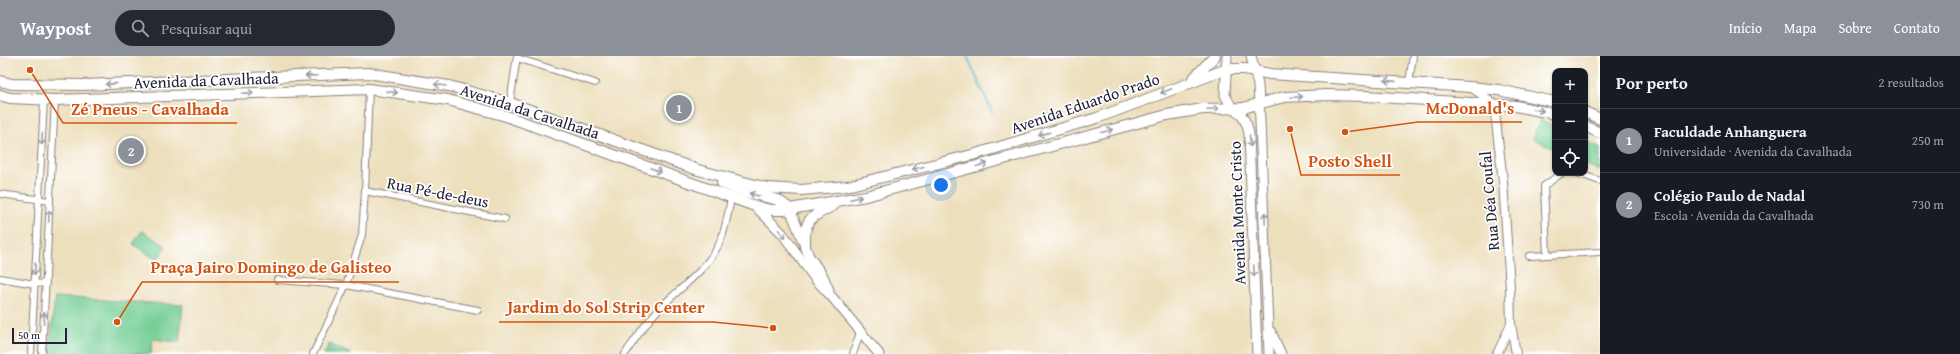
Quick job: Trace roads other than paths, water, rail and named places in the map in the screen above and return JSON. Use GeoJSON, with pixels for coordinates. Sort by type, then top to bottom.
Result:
{"type":"FeatureCollection","features":[{"type":"Feature","properties":{"kind":"main road"},"geometry":{"type":"LineString","coordinates":[[1191,81],[1215,56]]}},
{"type":"Feature","properties":{"kind":"main road","name":"Avenida Monte Cristo"},"geometry":{"type":"LineString","coordinates":[[1227,56],[1224,89],[1232,108],[1240,114],[1247,125],[1249,134],[1257,354]]}},
{"type":"Feature","properties":{"kind":"main road","name":"Avenida Monte Cristo"},"geometry":{"type":"LineString","coordinates":[[1251,56],[1258,85],[1269,354]]}},
{"type":"Feature","properties":{"kind":"main road","name":"Avenida Eduardo Prado"},"geometry":{"type":"LineString","coordinates":[[698,170],[752,185],[780,190],[802,190],[847,186],[976,154],[1097,118],[1191,81],[1227,69],[1270,74],[1470,87],[1499,90],[1552,101]]}},
{"type":"Feature","properties":{"kind":"main road","name":"Avenida da Cavalhada"},"geometry":{"type":"LineString","coordinates":[[0,81],[12,84],[84,85],[368,73],[449,86],[510,103],[698,170]]}},
{"type":"Feature","properties":{"kind":"main road","name":"Avenida da Cavalhada"},"geometry":{"type":"LineString","coordinates":[[0,95],[10,98],[55,100],[369,89],[448,100],[506,116],[755,206],[782,233],[816,280],[832,297],[878,354]]}},
{"type":"Feature","properties":{"kind":"main road","name":"Avenida Eduardo Prado"},"geometry":{"type":"LineString","coordinates":[[755,206],[770,210],[790,209],[841,202],[889,191],[1167,115],[1203,109],[1242,108],[1284,97],[1349,95],[1516,106],[1552,113]]}},
{"type":"Feature","properties":{"kind":"main road"},"geometry":{"type":"LineString","coordinates":[[1588,113],[1600,119]]}},
{"type":"Feature","properties":{"kind":"main road"},"geometry":{"type":"LineString","coordinates":[[1588,127],[1600,133]]}},
{"type":"Feature","properties":{"kind":"main road"},"geometry":{"type":"LineString","coordinates":[[559,135],[598,144],[606,142],[610,138]]}},
{"type":"Feature","properties":{"kind":"main road"},"geometry":{"type":"LineString","coordinates":[[632,161],[633,155],[637,153],[680,163]]}},
{"type":"Feature","properties":{"kind":"main road"},"geometry":{"type":"LineString","coordinates":[[698,170],[745,192],[778,200],[790,209]]}},
{"type":"Feature","properties":{"kind":"main road"},"geometry":{"type":"LineString","coordinates":[[805,246],[805,229],[813,216],[841,202]]}},
{"type":"Feature","properties":{"kind":"main road","name":"Avenida da Cavalhada"},"geometry":{"type":"LineString","coordinates":[[790,209],[809,256],[823,276],[832,297]]}},
{"type":"Feature","properties":{"kind":"main road"},"geometry":{"type":"LineString","coordinates":[[1269,327],[1281,354]]}},
{"type":"Feature","properties":{"kind":"street"},"geometry":{"type":"LineString","coordinates":[[1409,82],[1413,56]]}},
{"type":"Feature","properties":{"kind":"street"},"geometry":{"type":"LineString","coordinates":[[510,103],[517,57],[595,83]]}},
{"type":"Feature","properties":{"kind":"street"},"geometry":{"type":"LineString","coordinates":[[1470,87],[1484,95],[1492,104]]}},
{"type":"Feature","properties":{"kind":"street"},"geometry":{"type":"LineString","coordinates":[[313,354],[346,285],[362,235],[369,89]]}},
{"type":"Feature","properties":{"kind":"street"},"geometry":{"type":"LineString","coordinates":[[31,354],[44,100]]}},
{"type":"Feature","properties":{"kind":"street"},"geometry":{"type":"LineString","coordinates":[[42,354],[55,100]]}},
{"type":"Feature","properties":{"kind":"street","name":"Rua Déa Coufal"},"geometry":{"type":"LineString","coordinates":[[1492,104],[1495,113],[1503,181],[1510,288],[1510,324],[1516,354]]}},
{"type":"Feature","properties":{"kind":"street"},"geometry":{"type":"LineString","coordinates":[[1547,255],[1544,186],[1558,176]]}},
{"type":"Feature","properties":{"kind":"street"},"geometry":{"type":"LineString","coordinates":[[1584,176],[1600,182]]}},
{"type":"Feature","properties":{"kind":"street","name":"Rua Pé-de-deus"},"geometry":{"type":"LineString","coordinates":[[365,191],[505,219]]}},
{"type":"Feature","properties":{"kind":"street"},"geometry":{"type":"LineString","coordinates":[[0,194],[50,201]]}},
{"type":"Feature","properties":{"kind":"street"},"geometry":{"type":"LineString","coordinates":[[625,354],[641,330],[659,309],[709,260],[719,243],[726,223],[731,198]]}},
{"type":"Feature","properties":{"kind":"street"},"geometry":{"type":"LineString","coordinates":[[1529,256],[1600,252]]}},
{"type":"Feature","properties":{"kind":"street"},"geometry":{"type":"LineString","coordinates":[[0,278],[35,284],[46,283]]}},
{"type":"Feature","properties":{"kind":"street"},"geometry":{"type":"LineString","coordinates":[[277,280],[346,285],[478,310]]}},
{"type":"Feature","properties":{"kind":"street","name":"Rua Déa Coufal"},"geometry":{"type":"LineString","coordinates":[[1497,354],[1510,324]]}},
{"type":"Feature","properties":{"kind":"street"},"geometry":{"type":"LineString","coordinates":[[853,354],[860,332]]}},
{"type":"Feature","properties":{"kind":"waterway"},"geometry":{"type":"LineString","coordinates":[[967,56],[992,112]]}},
{"type":"Feature","properties":{"kind":"place","name":"Zé Pneus - Cavalhada"},"geometry":{"type":"Point","coordinates":[30,70]}},
{"type":"Feature","properties":{"kind":"place","name":"Faculdade Anhanguera"},"geometry":{"type":"Point","coordinates":[679,108]}},
{"type":"Feature","properties":{"kind":"place","name":"Posto Shell"},"geometry":{"type":"Point","coordinates":[1290,129]}},
{"type":"Feature","properties":{"kind":"place","name":"McDonald's"},"geometry":{"type":"Point","coordinates":[1345,132]}},
{"type":"Feature","properties":{"kind":"place","name":"Colégio Paulo de Nadal"},"geometry":{"type":"Point","coordinates":[131,151]}},
{"type":"Feature","properties":{"kind":"place","name":"Praça Jairo Domingo de Galisteo"},"geometry":{"type":"Point","coordinates":[117,322]}},
{"type":"Feature","properties":{"kind":"place","name":"Jardim do Sol Strip Center"},"geometry":{"type":"Point","coordinates":[773,328]}}]}
